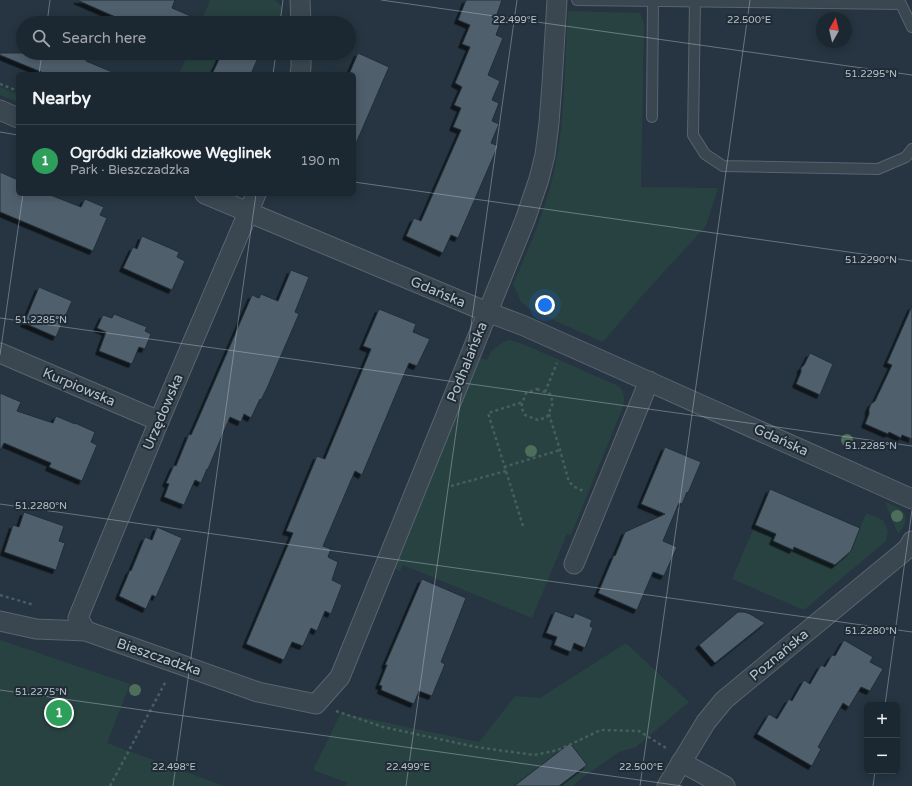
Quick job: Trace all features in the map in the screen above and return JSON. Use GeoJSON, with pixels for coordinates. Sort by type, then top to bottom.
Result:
{"type":"FeatureCollection","features":[{"type":"Feature","properties":{"kind":"street"},"geometry":{"type":"LineString","coordinates":[[300,0],[301,16]]}},
{"type":"Feature","properties":{"kind":"street","name":"Podhalańska"},"geometry":{"type":"LineString","coordinates":[[316,704],[340,677],[525,220],[539,179],[545,155],[552,90],[557,0]]}},
{"type":"Feature","properties":{"kind":"street"},"geometry":{"type":"LineString","coordinates":[[300,72],[301,60]]}},
{"type":"Feature","properties":{"kind":"street"},"geometry":{"type":"LineString","coordinates":[[0,110],[16,117]]}},
{"type":"Feature","properties":{"kind":"street","name":"Gdańska"},"geometry":{"type":"LineString","coordinates":[[210,196],[487,312],[522,325],[912,499]]}},
{"type":"Feature","properties":{"kind":"street","name":"Urzędowska"},"geometry":{"type":"LineString","coordinates":[[86,631],[78,618],[159,421],[255,196]]}},
{"type":"Feature","properties":{"kind":"street","name":"Kurpiowska"},"geometry":{"type":"LineString","coordinates":[[0,354],[159,421]]}},
{"type":"Feature","properties":{"kind":"street"},"geometry":{"type":"LineString","coordinates":[[574,564],[649,381]]}},
{"type":"Feature","properties":{"kind":"street","name":"Poznańska"},"geometry":{"type":"LineString","coordinates":[[667,786],[706,722],[724,700],[901,554],[908,548],[912,541]]}},
{"type":"Feature","properties":{"kind":"street","name":"Bieszczadzka"},"geometry":{"type":"LineString","coordinates":[[0,621],[36,629],[86,631],[258,692],[316,704]]}},
{"type":"Feature","properties":{"kind":"street"},"geometry":{"type":"LineString","coordinates":[[681,762],[725,786]]}},
{"type":"Feature","properties":{"kind":"lane"},"geometry":{"type":"LineString","coordinates":[[577,0],[901,2],[912,27]]}},
{"type":"Feature","properties":{"kind":"lane"},"geometry":{"type":"LineString","coordinates":[[652,117],[653,1]]}},
{"type":"Feature","properties":{"kind":"lane"},"geometry":{"type":"LineString","coordinates":[[695,1],[693,135],[704,154],[723,166],[878,169],[906,157],[912,149]]}},
{"type":"Feature","properties":{"kind":"path"},"geometry":{"type":"LineString","coordinates":[[0,84],[16,90]]}},
{"type":"Feature","properties":{"kind":"path"},"geometry":{"type":"LineString","coordinates":[[545,392],[557,363]]}},
{"type":"Feature","properties":{"kind":"path"},"geometry":{"type":"LineString","coordinates":[[536,389],[550,394],[553,403],[547,417],[538,420],[525,415],[521,407],[523,402],[526,393],[536,389]]}},
{"type":"Feature","properties":{"kind":"path"},"geometry":{"type":"LineString","coordinates":[[523,402],[488,413],[523,526]]}},
{"type":"Feature","properties":{"kind":"path"},"geometry":{"type":"LineString","coordinates":[[549,414],[569,482],[575,487],[586,492]]}},
{"type":"Feature","properties":{"kind":"path"},"geometry":{"type":"LineString","coordinates":[[504,466],[560,450]]}},
{"type":"Feature","properties":{"kind":"path"},"geometry":{"type":"LineString","coordinates":[[451,486],[506,471]]}},
{"type":"Feature","properties":{"kind":"path"},"geometry":{"type":"LineString","coordinates":[[110,786],[175,663]]}},
{"type":"Feature","properties":{"kind":"path"},"geometry":{"type":"LineString","coordinates":[[316,704],[383,727],[476,746],[534,755],[558,750],[601,730],[639,731],[668,749]]}},
{"type":"Feature","properties":{"kind":"green space"},"geometry":{"type":"Polygon","coordinates":[[[210,0],[275,0],[282,7],[281,16],[204,16],[210,0]]]}},
{"type":"Feature","properties":{"kind":"green space"},"geometry":{"type":"Polygon","coordinates":[[[568,11],[640,13],[644,24],[641,187],[718,188],[706,226],[640,298],[603,342],[533,311],[521,302],[513,284],[543,210],[556,163],[564,98],[568,11]]]}},
{"type":"Feature","properties":{"kind":"green space"},"geometry":{"type":"Polygon","coordinates":[[[185,60],[219,60],[213,72],[180,72],[185,60]]]}},
{"type":"Feature","properties":{"kind":"green space"},"geometry":{"type":"Polygon","coordinates":[[[0,87],[16,93],[16,101],[0,95],[0,87]]]}},
{"type":"Feature","properties":{"kind":"green space"},"geometry":{"type":"Polygon","coordinates":[[[509,340],[523,344],[616,385],[623,392],[624,397],[623,407],[571,535],[567,534],[532,618],[403,565],[400,571],[393,568],[480,358],[487,360],[495,347],[509,340]]]}},
{"type":"Feature","properties":{"kind":"green space"},"geometry":{"type":"Polygon","coordinates":[[[885,502],[898,508],[905,515],[904,525],[898,534],[885,502]]]}},
{"type":"Feature","properties":{"kind":"green space"},"geometry":{"type":"Polygon","coordinates":[[[866,513],[883,520],[888,530],[886,541],[804,610],[732,579],[755,525],[776,534],[773,542],[793,550],[795,546],[851,551],[866,513]]]}},
{"type":"Feature","properties":{"kind":"green space"},"geometry":{"type":"Polygon","coordinates":[[[0,640],[130,684],[107,743],[224,786],[0,786],[0,640]]]}},
{"type":"Feature","properties":{"kind":"green space"},"geometry":{"type":"Polygon","coordinates":[[[626,643],[689,702],[636,747],[619,752],[579,780],[573,786],[345,786],[348,783],[313,770],[341,713],[479,742],[515,696],[540,698],[626,643]]]}},
{"type":"Feature","properties":{"kind":"building"},"geometry":{"type":"Polygon","coordinates":[[[77,0],[175,0],[172,8],[191,16],[113,16],[77,0]]]}},
{"type":"Feature","properties":{"kind":"building"},"geometry":{"type":"Polygon","coordinates":[[[466,0],[502,0],[497,14],[503,17],[496,35],[503,38],[488,75],[500,81],[492,100],[499,103],[492,121],[499,124],[491,143],[498,146],[458,238],[451,235],[443,253],[406,236],[414,218],[421,221],[461,130],[453,127],[461,108],[454,105],[462,87],[455,83],[470,47],[462,44],[470,25],[458,20],[466,0]]]}},
{"type":"Feature","properties":{"kind":"building"},"geometry":{"type":"Polygon","coordinates":[[[0,53],[16,53],[16,60],[86,60],[112,72],[41,72],[0,55],[0,53]]]}},
{"type":"Feature","properties":{"kind":"building"},"geometry":{"type":"Polygon","coordinates":[[[358,53],[389,67],[356,143],[356,72],[350,72],[358,53]]]}},
{"type":"Feature","properties":{"kind":"building"},"geometry":{"type":"Polygon","coordinates":[[[219,60],[257,60],[252,72],[213,72],[219,60]]]}},
{"type":"Feature","properties":{"kind":"building"},"geometry":{"type":"Polygon","coordinates":[[[0,172],[16,179],[16,196],[53,196],[81,207],[85,199],[104,207],[100,215],[107,218],[93,251],[0,212],[0,172]]]}},
{"type":"Feature","properties":{"kind":"building"},"geometry":{"type":"Polygon","coordinates":[[[142,236],[179,252],[177,257],[185,261],[172,290],[123,268],[133,247],[137,249],[142,236]]]}},
{"type":"Feature","properties":{"kind":"building"},"geometry":{"type":"Polygon","coordinates":[[[291,270],[309,277],[295,312],[299,314],[267,388],[251,418],[244,414],[241,422],[230,417],[201,483],[195,480],[184,505],[164,497],[169,484],[166,483],[174,465],[176,466],[189,434],[191,435],[252,295],[259,298],[261,294],[278,301],[291,270]]]}},
{"type":"Feature","properties":{"kind":"building"},"geometry":{"type":"Polygon","coordinates":[[[39,287],[72,301],[56,337],[24,323],[39,287]]]}},
{"type":"Feature","properties":{"kind":"building"},"geometry":{"type":"Polygon","coordinates":[[[912,306],[912,439],[902,435],[901,438],[889,432],[888,434],[865,424],[871,404],[875,401],[892,365],[887,363],[912,306]]]}},
{"type":"Feature","properties":{"kind":"building"},"geometry":{"type":"Polygon","coordinates":[[[379,309],[416,324],[413,332],[430,339],[417,366],[409,363],[362,475],[355,471],[323,546],[331,549],[328,557],[338,562],[332,580],[342,585],[331,614],[325,611],[317,631],[311,628],[303,646],[292,642],[284,660],[246,644],[293,533],[286,531],[317,456],[325,459],[371,349],[363,346],[379,309]]]}},
{"type":"Feature","properties":{"kind":"building"},"geometry":{"type":"Polygon","coordinates":[[[114,314],[147,327],[145,331],[151,334],[145,349],[139,347],[132,364],[99,351],[106,332],[97,328],[103,315],[112,318],[114,314]]]}},
{"type":"Feature","properties":{"kind":"building"},"geometry":{"type":"Polygon","coordinates":[[[810,353],[833,364],[820,395],[796,384],[801,368],[810,353]]]}},
{"type":"Feature","properties":{"kind":"building"},"geometry":{"type":"Polygon","coordinates":[[[0,393],[21,402],[17,411],[53,423],[56,416],[95,432],[91,442],[97,445],[82,481],[49,467],[51,463],[4,443],[0,451],[0,393]]]}},
{"type":"Feature","properties":{"kind":"building"},"geometry":{"type":"Polygon","coordinates":[[[665,447],[701,462],[688,493],[687,492],[682,504],[679,503],[663,541],[677,547],[664,576],[653,572],[637,610],[598,593],[625,532],[665,514],[641,504],[665,447]]]}},
{"type":"Feature","properties":{"kind":"building"},"geometry":{"type":"Polygon","coordinates":[[[770,489],[860,528],[851,551],[835,565],[794,547],[793,550],[773,541],[776,534],[755,525],[770,489]]]}},
{"type":"Feature","properties":{"kind":"building"},"geometry":{"type":"Polygon","coordinates":[[[24,512],[64,526],[59,541],[65,543],[56,570],[4,552],[13,525],[19,527],[24,512]]]}},
{"type":"Feature","properties":{"kind":"building"},"geometry":{"type":"Polygon","coordinates":[[[157,527],[182,538],[156,597],[152,595],[146,609],[119,596],[145,537],[152,540],[157,527]]]}},
{"type":"Feature","properties":{"kind":"building"},"geometry":{"type":"Polygon","coordinates":[[[422,579],[466,598],[441,662],[445,664],[432,696],[419,691],[414,704],[381,690],[382,686],[379,685],[387,665],[385,665],[422,579]]]}},
{"type":"Feature","properties":{"kind":"building"},"geometry":{"type":"Polygon","coordinates":[[[555,611],[573,618],[575,613],[592,620],[590,626],[593,628],[585,648],[574,643],[571,652],[554,645],[557,637],[546,633],[555,611]]]}},
{"type":"Feature","properties":{"kind":"building"},"geometry":{"type":"Polygon","coordinates":[[[738,612],[750,614],[765,623],[715,663],[699,645],[738,612]]]}},
{"type":"Feature","properties":{"kind":"building"},"geometry":{"type":"Polygon","coordinates":[[[844,640],[873,657],[870,662],[883,669],[870,691],[861,687],[849,707],[843,703],[818,747],[821,749],[812,766],[757,734],[769,714],[777,719],[789,699],[792,701],[804,680],[810,684],[821,665],[825,667],[832,655],[835,656],[844,640]]]}},
{"type":"Feature","properties":{"kind":"building"},"geometry":{"type":"Polygon","coordinates":[[[570,743],[587,765],[559,786],[514,786],[570,743]]]}},
{"type":"Feature","properties":{"kind":"place","name":"Ogródki działkowe Węglinek"},"geometry":{"type":"Point","coordinates":[59,713]}}]}
